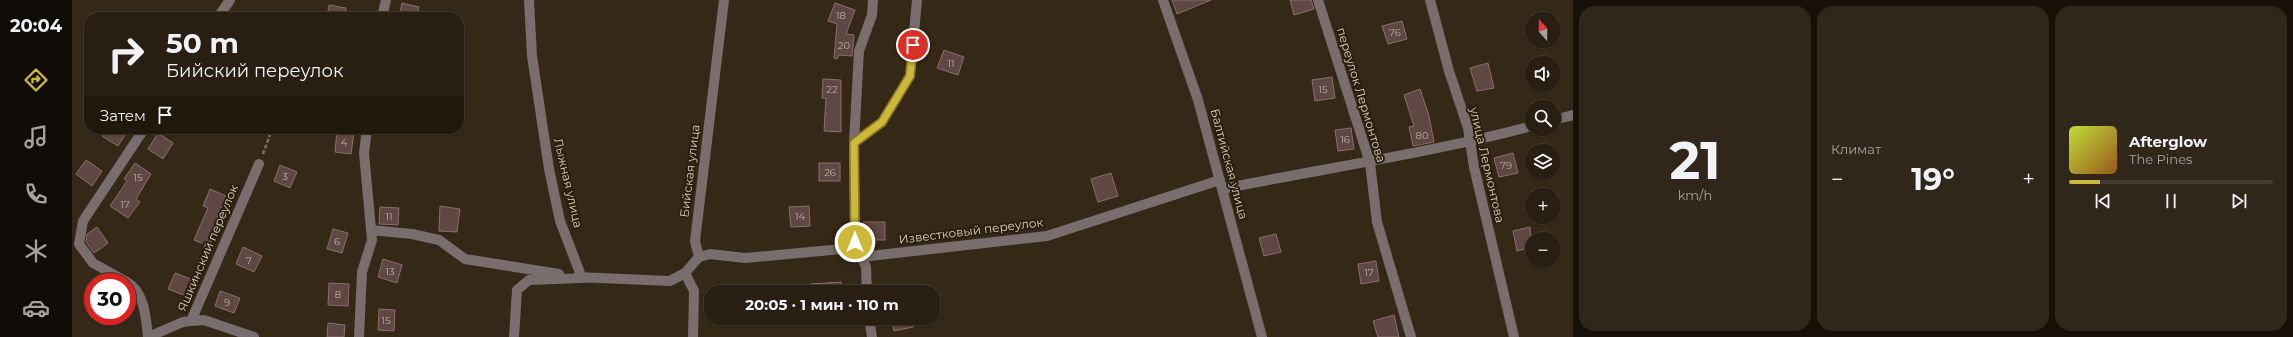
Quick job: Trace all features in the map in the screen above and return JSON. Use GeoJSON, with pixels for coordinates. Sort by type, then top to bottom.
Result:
{"type":"FeatureCollection","features":[{"type":"Feature","properties":{"kind":"street"},"geometry":{"type":"LineString","coordinates":[[222,12],[230,0]]}},
{"type":"Feature","properties":{"kind":"street"},"geometry":{"type":"LineString","coordinates":[[383,12],[386,0]]}},
{"type":"Feature","properties":{"kind":"street","name":"Лыжная улица"},"geometry":{"type":"LineString","coordinates":[[529,0],[532,56],[549,170],[560,221],[582,278]]}},
{"type":"Feature","properties":{"kind":"street","name":"Бийская улица"},"geometry":{"type":"LineString","coordinates":[[699,257],[695,241],[724,0]]}},
{"type":"Feature","properties":{"kind":"street"},"geometry":{"type":"LineString","coordinates":[[867,285],[866,267],[855,242],[854,143],[859,51],[872,15],[873,0]]}},
{"type":"Feature","properties":{"kind":"street"},"geometry":{"type":"LineString","coordinates":[[854,143],[882,122],[910,76],[918,0]]}},
{"type":"Feature","properties":{"kind":"street","name":"Балтийская улица"},"geometry":{"type":"LineString","coordinates":[[1163,0],[1198,100],[1262,337]]}},
{"type":"Feature","properties":{"kind":"street","name":"переулок Лермонтова"},"geometry":{"type":"LineString","coordinates":[[1318,0],[1370,163],[1377,222],[1411,337]]}},
{"type":"Feature","properties":{"kind":"street","name":"улица Лермонтова"},"geometry":{"type":"LineString","coordinates":[[1430,0],[1468,128],[1469,142],[1514,337]]}},
{"type":"Feature","properties":{"kind":"street"},"geometry":{"type":"LineString","coordinates":[[1561,118],[1573,115]]}},
{"type":"Feature","properties":{"kind":"street","name":"Известковый переулок"},"geometry":{"type":"LineString","coordinates":[[699,257],[710,254],[745,258],[842,249],[860,254],[1047,236],[1221,184],[1370,163],[1469,142],[1525,128]]}},
{"type":"Feature","properties":{"kind":"street"},"geometry":{"type":"LineString","coordinates":[[111,273],[93,263],[79,244],[83,221],[141,134]]}},
{"type":"Feature","properties":{"kind":"street"},"geometry":{"type":"LineString","coordinates":[[359,337],[362,272],[372,240],[364,153],[366,134]]}},
{"type":"Feature","properties":{"kind":"street","name":"Яшкинский переулок"},"geometry":{"type":"LineString","coordinates":[[148,337],[183,322],[191,321],[259,164]]}},
{"type":"Feature","properties":{"kind":"street"},"geometry":{"type":"LineString","coordinates":[[371,230],[412,234],[439,240],[465,259],[582,278]]}},
{"type":"Feature","properties":{"kind":"street"},"geometry":{"type":"LineString","coordinates":[[514,337],[517,290],[529,280],[582,278],[670,281],[685,273],[699,257]]}},
{"type":"Feature","properties":{"kind":"street"},"geometry":{"type":"LineString","coordinates":[[685,273],[694,291],[693,337]]}},
{"type":"Feature","properties":{"kind":"street"},"geometry":{"type":"LineString","coordinates":[[136,292],[143,305],[148,337]]}},
{"type":"Feature","properties":{"kind":"street"},"geometry":{"type":"LineString","coordinates":[[191,321],[204,320],[254,337]]}},
{"type":"Feature","properties":{"kind":"street"},"geometry":{"type":"LineString","coordinates":[[870,325],[872,337]]}},
{"type":"Feature","properties":{"kind":"path"},"geometry":{"type":"LineString","coordinates":[[259,164],[270,134]]}},
{"type":"Feature","properties":{"kind":"building"},"geometry":{"type":"Polygon","coordinates":[[[1172,0],[1211,0],[1177,14],[1172,0]]]}},
{"type":"Feature","properties":{"kind":"building"},"geometry":{"type":"Polygon","coordinates":[[[1290,0],[1311,0],[1314,9],[1294,15],[1290,0]]]}},
{"type":"Feature","properties":{"kind":"building"},"geometry":{"type":"Polygon","coordinates":[[[402,3],[419,7],[418,12],[400,12],[402,3]]]}},
{"type":"Feature","properties":{"kind":"building"},"geometry":{"type":"Polygon","coordinates":[[[835,3],[855,10],[846,34],[854,35],[852,56],[839,55],[837,59],[834,58],[837,24],[828,21],[835,3]]]}},
{"type":"Feature","properties":{"kind":"building"},"geometry":{"type":"Polygon","coordinates":[[[329,5],[346,8],[346,12],[328,12],[329,5]]]}},
{"type":"Feature","properties":{"kind":"building"},"geometry":{"type":"Polygon","coordinates":[[[1402,21],[1407,39],[1388,44],[1382,26],[1402,21]]]}},
{"type":"Feature","properties":{"kind":"building"},"geometry":{"type":"Polygon","coordinates":[[[944,50],[964,57],[958,75],[937,68],[944,50]]]}},
{"type":"Feature","properties":{"kind":"building"},"geometry":{"type":"Polygon","coordinates":[[[1488,63],[1494,88],[1477,91],[1470,68],[1488,63]]]}},
{"type":"Feature","properties":{"kind":"building"},"geometry":{"type":"Polygon","coordinates":[[[1332,77],[1335,98],[1315,101],[1312,80],[1332,77]]]}},
{"type":"Feature","properties":{"kind":"building"},"geometry":{"type":"Polygon","coordinates":[[[823,79],[841,80],[841,132],[824,131],[826,98],[822,98],[823,79]]]}},
{"type":"Feature","properties":{"kind":"building"},"geometry":{"type":"Polygon","coordinates":[[[1420,89],[1429,116],[1434,142],[1413,146],[1409,127],[1414,126],[1404,95],[1420,89]]]}},
{"type":"Feature","properties":{"kind":"building"},"geometry":{"type":"Polygon","coordinates":[[[1351,128],[1354,149],[1338,151],[1335,130],[1351,128]]]}},
{"type":"Feature","properties":{"kind":"building"},"geometry":{"type":"Polygon","coordinates":[[[103,134],[126,134],[118,146],[102,136],[103,134]]]}},
{"type":"Feature","properties":{"kind":"building"},"geometry":{"type":"Polygon","coordinates":[[[157,134],[173,143],[163,159],[148,149],[157,134]]]}},
{"type":"Feature","properties":{"kind":"building"},"geometry":{"type":"Polygon","coordinates":[[[337,134],[354,134],[351,154],[335,152],[337,134]]]}},
{"type":"Feature","properties":{"kind":"building"},"geometry":{"type":"Polygon","coordinates":[[[1513,153],[1518,173],[1499,177],[1494,158],[1513,153]]]}},
{"type":"Feature","properties":{"kind":"building"},"geometry":{"type":"Polygon","coordinates":[[[86,160],[102,171],[92,186],[76,174],[86,160]]]}},
{"type":"Feature","properties":{"kind":"building"},"geometry":{"type":"Polygon","coordinates":[[[135,163],[151,174],[136,199],[140,202],[128,218],[110,206],[127,181],[124,179],[135,163]]]}},
{"type":"Feature","properties":{"kind":"building"},"geometry":{"type":"Polygon","coordinates":[[[819,163],[840,163],[840,181],[819,181],[819,163]]]}},
{"type":"Feature","properties":{"kind":"building"},"geometry":{"type":"Polygon","coordinates":[[[280,165],[297,172],[290,188],[274,181],[280,165]]]}},
{"type":"Feature","properties":{"kind":"building"},"geometry":{"type":"Polygon","coordinates":[[[1111,173],[1118,196],[1098,202],[1091,179],[1111,173]]]}},
{"type":"Feature","properties":{"kind":"building"},"geometry":{"type":"Polygon","coordinates":[[[210,189],[226,196],[213,227],[217,229],[209,246],[194,240],[208,208],[203,206],[210,189]]]}},
{"type":"Feature","properties":{"kind":"building"},"geometry":{"type":"Polygon","coordinates":[[[440,206],[460,209],[457,232],[439,231],[440,206]]]}},
{"type":"Feature","properties":{"kind":"building"},"geometry":{"type":"Polygon","coordinates":[[[809,206],[810,226],[791,227],[789,207],[809,206]]]}},
{"type":"Feature","properties":{"kind":"building"},"geometry":{"type":"Polygon","coordinates":[[[380,207],[399,208],[398,225],[379,224],[380,207]]]}},
{"type":"Feature","properties":{"kind":"building"},"geometry":{"type":"Polygon","coordinates":[[[863,222],[885,222],[885,240],[864,240],[863,222]]]}},
{"type":"Feature","properties":{"kind":"building"},"geometry":{"type":"Polygon","coordinates":[[[97,227],[108,243],[94,253],[86,242],[87,234],[97,227]]]}},
{"type":"Feature","properties":{"kind":"building"},"geometry":{"type":"Polygon","coordinates":[[[1530,227],[1530,232],[1525,232],[1525,249],[1517,251],[1513,231],[1530,227]]]}},
{"type":"Feature","properties":{"kind":"building"},"geometry":{"type":"Polygon","coordinates":[[[333,229],[348,233],[342,253],[327,249],[333,229]]]}},
{"type":"Feature","properties":{"kind":"building"},"geometry":{"type":"Polygon","coordinates":[[[1276,234],[1281,252],[1264,256],[1259,238],[1276,234]]]}},
{"type":"Feature","properties":{"kind":"building"},"geometry":{"type":"Polygon","coordinates":[[[243,247],[262,256],[254,272],[236,264],[243,247]]]}},
{"type":"Feature","properties":{"kind":"building"},"geometry":{"type":"Polygon","coordinates":[[[383,259],[402,265],[397,283],[378,277],[383,259]]]}},
{"type":"Feature","properties":{"kind":"building"},"geometry":{"type":"Polygon","coordinates":[[[1376,261],[1379,281],[1361,284],[1358,264],[1376,261]]]}},
{"type":"Feature","properties":{"kind":"building"},"geometry":{"type":"Polygon","coordinates":[[[175,273],[193,280],[186,296],[168,289],[175,273]]]}},
{"type":"Feature","properties":{"kind":"building"},"geometry":{"type":"Polygon","coordinates":[[[841,282],[841,285],[810,285],[841,282]]]}},
{"type":"Feature","properties":{"kind":"building"},"geometry":{"type":"Polygon","coordinates":[[[329,283],[349,284],[348,306],[328,305],[329,283]]]}},
{"type":"Feature","properties":{"kind":"building"},"geometry":{"type":"Polygon","coordinates":[[[220,291],[240,298],[234,313],[215,306],[220,291]]]}},
{"type":"Feature","properties":{"kind":"building"},"geometry":{"type":"Polygon","coordinates":[[[379,309],[395,310],[394,331],[378,330],[379,309]]]}},
{"type":"Feature","properties":{"kind":"building"},"geometry":{"type":"Polygon","coordinates":[[[1394,315],[1399,337],[1378,337],[1373,321],[1394,315]]]}},
{"type":"Feature","properties":{"kind":"building"},"geometry":{"type":"Polygon","coordinates":[[[328,323],[345,325],[344,337],[327,337],[328,323]]]}},
{"type":"Feature","properties":{"kind":"building"},"geometry":{"type":"Polygon","coordinates":[[[893,325],[913,325],[913,327],[894,331],[893,325]]]}},
{"type":"Feature","properties":{"kind":"route"},"geometry":{"type":"LineString","coordinates":[[855,242],[854,143],[882,122],[910,76],[913,45]]}}]}
